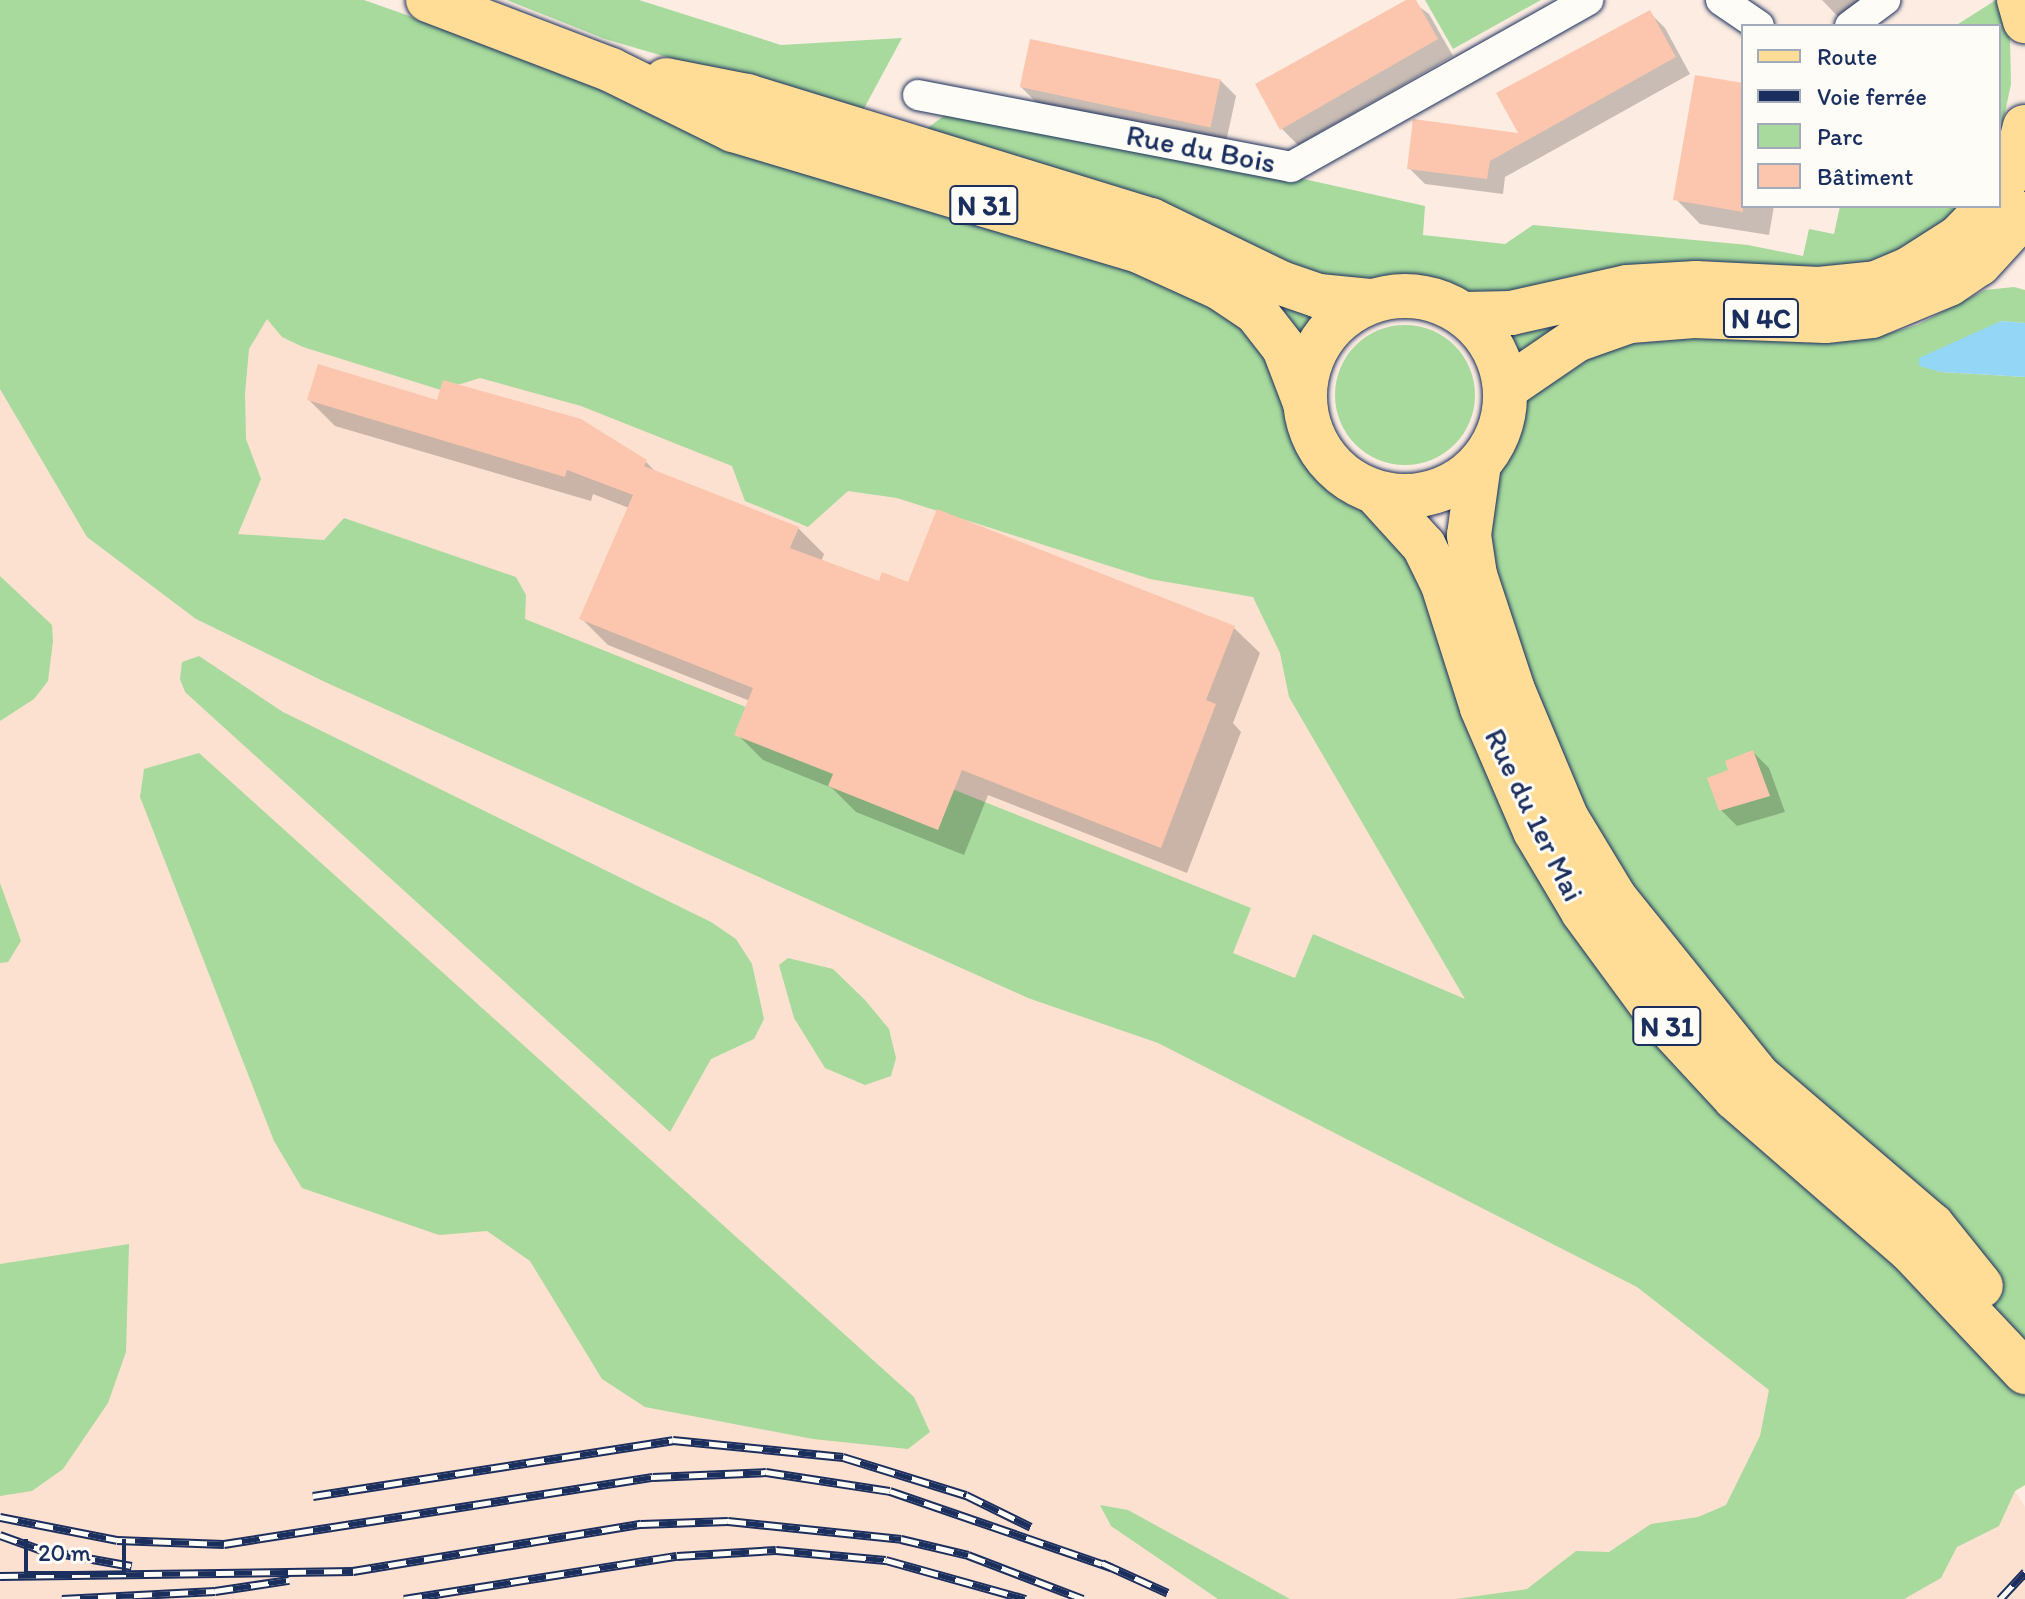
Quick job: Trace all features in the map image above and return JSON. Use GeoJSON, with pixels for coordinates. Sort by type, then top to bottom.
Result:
{"type":"FeatureCollection","features":[{"type":"Feature","properties":{"kind":"main road","name":"N 31"},"geometry":{"type":"LineString","coordinates":[[428,0],[611,70],[733,130],[1141,252],[1220,288],[1256,312],[1284,348],[1305,403]]}},
{"type":"Feature","properties":{"kind":"main road"},"geometry":{"type":"LineString","coordinates":[[2019,0],[2025,21]]}},
{"type":"Feature","properties":{"kind":"main road","name":"N 31"},"geometry":{"type":"LineString","coordinates":[[611,70],[747,96],[1151,220],[1281,283],[1319,296],[1370,301]]}},
{"type":"Feature","properties":{"kind":"main road","name":"N 4C"},"geometry":{"type":"LineString","coordinates":[[1506,388],[1576,340],[1630,321],[1694,316],[1825,321],[1872,316],[1949,284],[2005,207],[2025,127]]}},
{"type":"Feature","properties":{"kind":"main road","name":"N 4C"},"geometry":{"type":"LineString","coordinates":[[1464,314],[1511,313],[1627,287],[1696,283],[1819,289],[1876,283],[1932,256],[2005,207]]}},
{"type":"Feature","properties":{"kind":"main road"},"geometry":{"type":"LineString","coordinates":[[1402,295],[1434,299],[1464,314],[1485,334],[1499,360],[1506,388],[1495,441],[1479,464],[1457,482],[1431,493],[1375,492],[1338,471],[1318,446],[1305,403],[1308,371],[1321,341],[1342,318],[1370,301],[1402,295]]}},
{"type":"Feature","properties":{"kind":"main road","name":"Rue du 1er Mai"},"geometry":{"type":"LineString","coordinates":[[1479,464],[1469,535],[1475,575],[1513,690],[1566,817],[1615,898],[1758,1076],[1932,1225],[1980,1284],[2025,1361]]}},
{"type":"Feature","properties":{"kind":"main road","name":"Rue du 1er Mai"},"geometry":{"type":"LineString","coordinates":[[1375,492],[1424,546],[1443,585],[1482,708],[1535,831],[1583,912],[1651,1006],[1735,1098],[1910,1250],[2025,1372]]}},
{"type":"Feature","properties":{"kind":"street","name":"Rue du Bois"},"geometry":{"type":"LineString","coordinates":[[918,95],[1291,167],[1588,0]]}},
{"type":"Feature","properties":{"kind":"street"},"geometry":{"type":"LineString","coordinates":[[1721,0],[1756,24]]}},
{"type":"Feature","properties":{"kind":"street"},"geometry":{"type":"LineString","coordinates":[[1853,24],[1885,0]]}},
{"type":"Feature","properties":{"kind":"shaded area"},"geometry":{"type":"Polygon","coordinates":[[[0,39],[1226,438],[2025,1412],[2025,1485],[2015,1491],[2025,1507],[2025,1599],[0,1599],[0,39]]]}},
{"type":"Feature","properties":{"kind":"green space"},"geometry":{"type":"Polygon","coordinates":[[[0,0],[364,0],[733,130],[921,133],[961,103],[1425,206],[1423,235],[1505,244],[1533,225],[1748,245],[1803,256],[1809,229],[1834,234],[1840,208],[1963,208],[1882,261],[1576,340],[1506,388],[1499,359],[1485,334],[1464,314],[1434,299],[1402,295],[1370,301],[1342,318],[1321,341],[1308,371],[1307,416],[1318,446],[1338,471],[1375,492],[1482,708],[2025,1372],[2025,1485],[2015,1491],[1999,1526],[1957,1547],[1941,1578],[1904,1599],[1456,1599],[1527,1589],[1576,1551],[1609,1552],[1651,1524],[1698,1517],[1726,1505],[1760,1436],[1769,1390],[1637,1287],[1158,1043],[1028,998],[325,682],[196,619],[87,537],[0,389],[0,0]],[[267,319],[249,349],[245,394],[246,439],[261,479],[238,534],[324,540],[344,518],[516,577],[526,595],[525,619],[1251,908],[1233,953],[1295,978],[1313,934],[1465,999],[1289,697],[1280,653],[1253,597],[1150,579],[897,498],[848,491],[808,527],[745,501],[732,466],[581,406],[480,378],[441,390],[303,347],[282,337],[267,319]]]}},
{"type":"Feature","properties":{"kind":"green space"},"geometry":{"type":"Polygon","coordinates":[[[507,0],[639,0],[781,45],[902,38],[861,114],[605,39],[507,0]]]}},
{"type":"Feature","properties":{"kind":"green space"},"geometry":{"type":"Polygon","coordinates":[[[1425,0],[1541,0],[1453,49],[1425,0]]]}},
{"type":"Feature","properties":{"kind":"green space"},"geometry":{"type":"Polygon","coordinates":[[[1996,0],[2010,39],[2011,84],[2001,132],[2001,24],[1958,24],[1996,0]]]}},
{"type":"Feature","properties":{"kind":"green space"},"geometry":{"type":"Polygon","coordinates":[[[2014,287],[2025,290],[2025,323],[2001,321],[1919,365],[1941,372],[2025,377],[2025,1361],[1980,1284],[1687,994],[1513,690],[1479,464],[1504,415],[1592,357],[1628,344],[1693,338],[1833,343],[1876,337],[1917,325],[1985,290],[2014,287]]]}},
{"type":"Feature","properties":{"kind":"green space"},"geometry":{"type":"Polygon","coordinates":[[[1405,325],[1432,330],[1455,345],[1470,368],[1475,395],[1470,422],[1455,445],[1432,460],[1405,465],[1378,460],[1355,445],[1340,422],[1335,395],[1340,368],[1355,345],[1378,330],[1405,325]]]}},
{"type":"Feature","properties":{"kind":"green space"},"geometry":{"type":"Polygon","coordinates":[[[0,576],[52,625],[53,641],[48,681],[34,699],[0,721],[0,576]]]}},
{"type":"Feature","properties":{"kind":"green space"},"geometry":{"type":"Polygon","coordinates":[[[199,656],[283,712],[711,922],[736,939],[752,964],[764,1019],[754,1039],[711,1059],[670,1132],[185,692],[180,679],[182,662],[199,656]]]}},
{"type":"Feature","properties":{"kind":"green space"},"geometry":{"type":"Polygon","coordinates":[[[199,753],[914,1397],[930,1432],[908,1449],[813,1439],[645,1407],[602,1379],[530,1261],[487,1231],[439,1235],[302,1188],[274,1141],[140,797],[144,769],[199,753]]]}},
{"type":"Feature","properties":{"kind":"green space"},"geometry":{"type":"Polygon","coordinates":[[[0,883],[21,941],[8,962],[0,963],[0,883]]]}},
{"type":"Feature","properties":{"kind":"green space"},"geometry":{"type":"Polygon","coordinates":[[[788,958],[833,969],[865,1000],[889,1029],[896,1058],[891,1076],[865,1085],[825,1068],[794,1018],[779,965],[788,958]]]}},
{"type":"Feature","properties":{"kind":"green space"},"geometry":{"type":"Polygon","coordinates":[[[129,1244],[126,1352],[108,1403],[63,1469],[32,1491],[0,1496],[0,1264],[129,1244]]]}},
{"type":"Feature","properties":{"kind":"green space"},"geometry":{"type":"Polygon","coordinates":[[[1100,1505],[1128,1510],[1290,1599],[1218,1599],[1111,1526],[1100,1505]]]}},
{"type":"Feature","properties":{"kind":"water"},"geometry":{"type":"Polygon","coordinates":[[[2001,321],[2025,323],[2025,377],[1941,372],[1919,366],[1919,358],[2001,321]]]}},
{"type":"Feature","properties":{"kind":"building"},"geometry":{"type":"Polygon","coordinates":[[[1406,0],[1416,0],[1438,39],[1280,130],[1255,84],[1406,0]]]}},
{"type":"Feature","properties":{"kind":"building"},"geometry":{"type":"Polygon","coordinates":[[[1650,10],[1676,57],[1490,161],[1487,179],[1407,169],[1413,119],[1518,133],[1496,93],[1650,10]]]}},
{"type":"Feature","properties":{"kind":"building"},"geometry":{"type":"Polygon","coordinates":[[[1030,39],[1221,80],[1211,127],[1020,87],[1030,39]]]}},
{"type":"Feature","properties":{"kind":"building"},"geometry":{"type":"Polygon","coordinates":[[[1695,75],[1741,83],[1743,212],[1673,200],[1695,75]]]}},
{"type":"Feature","properties":{"kind":"building"},"geometry":{"type":"Polygon","coordinates":[[[318,364],[437,400],[443,380],[581,419],[647,460],[644,466],[799,527],[790,548],[879,581],[882,572],[908,582],[937,509],[1235,626],[1206,700],[1216,704],[1161,848],[962,770],[938,830],[828,786],[833,774],[734,735],[753,688],[579,619],[633,495],[567,470],[565,477],[307,400],[318,364]]]}},
{"type":"Feature","properties":{"kind":"building"},"geometry":{"type":"Polygon","coordinates":[[[1753,750],[1770,796],[1719,811],[1707,778],[1728,770],[1725,761],[1753,750]]]}},
{"type":"Feature","properties":{"kind":"railway"},"geometry":{"type":"LineString","coordinates":[[313,1496],[673,1440],[843,1457],[966,1495],[1031,1527]]}},
{"type":"Feature","properties":{"kind":"railway"},"geometry":{"type":"LineString","coordinates":[[0,1517],[117,1540],[224,1544],[653,1477],[766,1472],[890,1491],[1111,1567]]}},
{"type":"Feature","properties":{"kind":"railway"},"geometry":{"type":"LineString","coordinates":[[0,1576],[353,1571],[641,1524],[728,1521],[901,1539],[968,1555],[1083,1599]]}},
{"type":"Feature","properties":{"kind":"railway"},"geometry":{"type":"LineString","coordinates":[[0,1535],[42,1550],[132,1566]]}},
{"type":"Feature","properties":{"kind":"railway"},"geometry":{"type":"LineString","coordinates":[[404,1599],[677,1556],[776,1550],[886,1560],[1026,1599]]}},
{"type":"Feature","properties":{"kind":"railway"},"geometry":{"type":"LineString","coordinates":[[1102,1563],[1168,1593]]}},
{"type":"Feature","properties":{"kind":"railway"},"geometry":{"type":"LineString","coordinates":[[2000,1599],[2025,1572]]}},
{"type":"Feature","properties":{"kind":"railway"},"geometry":{"type":"LineString","coordinates":[[62,1599],[215,1591],[289,1580]]}}]}
